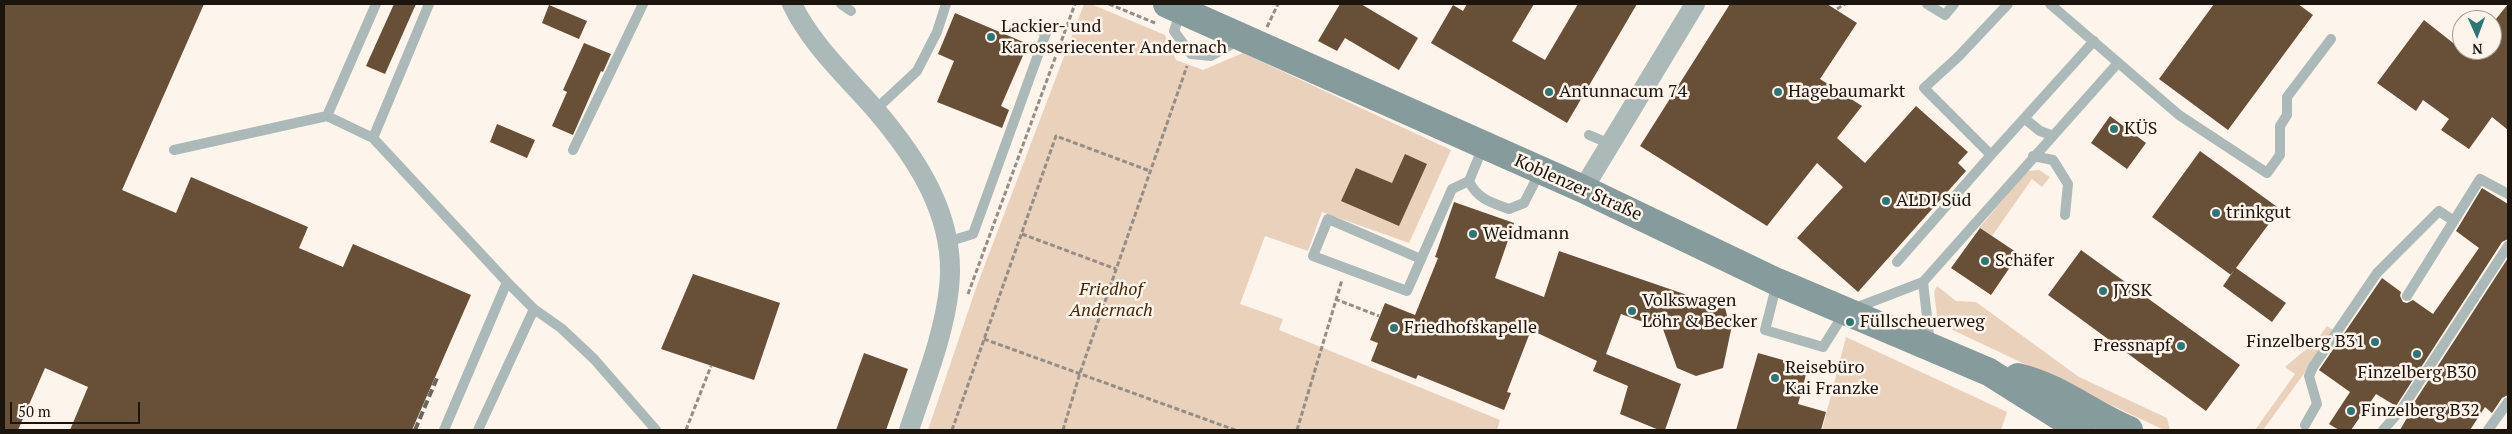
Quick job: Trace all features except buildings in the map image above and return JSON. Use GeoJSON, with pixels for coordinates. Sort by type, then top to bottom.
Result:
{"type":"FeatureCollection","features":[{"type":"Feature","properties":{"kind":"street"},"geometry":{"type":"LineString","coordinates":[[792,4],[817,44],[875,110],[910,154],[921,172],[940,212],[948,242],[950,274],[945,312],[909,430]]}},
{"type":"Feature","properties":{"kind":"street"},"geometry":{"type":"LineString","coordinates":[[1583,189],[1695,4]]}},
{"type":"Feature","properties":{"kind":"street","name":"Koblenzer Straße"},"geometry":{"type":"LineString","coordinates":[[1184,14],[1237,34],[1483,146],[1583,189],[1777,282],[1989,372],[2075,428]]}},
{"type":"Feature","properties":{"kind":"street","name":"Koblenzer Straße"},"geometry":{"type":"LineString","coordinates":[[1989,372],[2026,379],[2059,392],[2120,426]]}},
{"type":"Feature","properties":{"kind":"street"},"geometry":{"type":"LineString","coordinates":[[2059,392],[2071,412],[2075,428]]}},
{"type":"Feature","properties":{"kind":"street"},"geometry":{"type":"LineString","coordinates":[[2075,428],[2084,419],[2120,426]]}},
{"type":"Feature","properties":{"kind":"lane"},"geometry":{"type":"LineString","coordinates":[[327,116],[376,4]]}},
{"type":"Feature","properties":{"kind":"lane"},"geometry":{"type":"LineString","coordinates":[[373,138],[429,4]]}},
{"type":"Feature","properties":{"kind":"lane"},"geometry":{"type":"LineString","coordinates":[[573,150],[643,4]]}},
{"type":"Feature","properties":{"kind":"lane"},"geometry":{"type":"LineString","coordinates":[[841,4],[851,11]]}},
{"type":"Feature","properties":{"kind":"lane"},"geometry":{"type":"LineString","coordinates":[[875,110],[916,70],[937,32],[946,4]]}},
{"type":"Feature","properties":{"kind":"lane"},"geometry":{"type":"LineString","coordinates":[[1927,4],[1945,16],[1954,4]]}},
{"type":"Feature","properties":{"kind":"lane"},"geometry":{"type":"LineString","coordinates":[[1991,155],[1924,88],[1958,57],[2008,4]]}},
{"type":"Feature","properties":{"kind":"lane"},"geometry":{"type":"LineString","coordinates":[[2050,4],[2094,41],[2117,64],[2179,115],[2266,173],[2280,155],[2280,126],[2287,115],[2287,97],[2331,39]]}},
{"type":"Feature","properties":{"kind":"lane"},"geometry":{"type":"LineString","coordinates":[[1184,14],[1191,54],[1211,56],[1232,44],[1237,34]]}},
{"type":"Feature","properties":{"kind":"lane"},"geometry":{"type":"LineString","coordinates":[[948,242],[973,234],[1046,33],[1035,28]]}},
{"type":"Feature","properties":{"kind":"lane"},"geometry":{"type":"LineString","coordinates":[[1897,262],[2094,41]]}},
{"type":"Feature","properties":{"kind":"lane"},"geometry":{"type":"LineString","coordinates":[[1777,282],[1765,330],[1823,347],[1845,312],[1923,282],[2051,135],[2117,64]]}},
{"type":"Feature","properties":{"kind":"lane"},"geometry":{"type":"LineString","coordinates":[[174,150],[327,116],[373,138],[534,309],[561,328],[594,358],[656,430]]}},
{"type":"Feature","properties":{"kind":"lane"},"geometry":{"type":"LineString","coordinates":[[2025,119],[2040,131],[2051,135]]}},
{"type":"Feature","properties":{"kind":"lane"},"geometry":{"type":"LineString","coordinates":[[1588,135],[1610,144]]}},
{"type":"Feature","properties":{"kind":"lane"},"geometry":{"type":"LineString","coordinates":[[1422,259],[1328,219],[1313,256],[1407,291],[1422,259],[1452,189],[1469,181],[1483,146]]}},
{"type":"Feature","properties":{"kind":"lane"},"geometry":{"type":"LineString","coordinates":[[2033,156],[2053,160],[2068,184],[2066,215]]}},
{"type":"Feature","properties":{"kind":"lane"},"geometry":{"type":"LineString","coordinates":[[1469,181],[1473,190],[1486,201],[1509,209],[1524,203],[1541,171]]}},
{"type":"Feature","properties":{"kind":"lane"},"geometry":{"type":"LineString","coordinates":[[2407,296],[2480,179],[2508,194]]}},
{"type":"Feature","properties":{"kind":"lane"},"geometry":{"type":"LineString","coordinates":[[2306,428],[2317,404],[2309,376],[2313,367],[2377,273],[2439,211],[2454,221]]}},
{"type":"Feature","properties":{"kind":"lane"},"geometry":{"type":"LineString","coordinates":[[2383,430],[2401,410],[2508,246]]}},
{"type":"Feature","properties":{"kind":"lane"},"geometry":{"type":"LineString","coordinates":[[444,430],[507,282]]}},
{"type":"Feature","properties":{"kind":"lane"},"geometry":{"type":"LineString","coordinates":[[1923,282],[1930,348]]}},
{"type":"Feature","properties":{"kind":"lane"},"geometry":{"type":"LineString","coordinates":[[478,430],[534,309]]}},
{"type":"Feature","properties":{"kind":"lane"},"geometry":{"type":"LineString","coordinates":[[2488,430],[2508,402]]}},
{"type":"Feature","properties":{"kind":"path"},"geometry":{"type":"LineString","coordinates":[[965,302],[1075,4]]}},
{"type":"Feature","properties":{"kind":"path"},"geometry":{"type":"LineString","coordinates":[[1109,4],[1184,14]]}},
{"type":"Feature","properties":{"kind":"path"},"geometry":{"type":"LineString","coordinates":[[1837,9],[1845,4]]}},
{"type":"Feature","properties":{"kind":"path"},"geometry":{"type":"LineString","coordinates":[[1062,430],[1191,54]]}},
{"type":"Feature","properties":{"kind":"path"},"geometry":{"type":"LineString","coordinates":[[952,430],[1056,136],[1150,171]]}},
{"type":"Feature","properties":{"kind":"path"},"geometry":{"type":"LineString","coordinates":[[1022,234],[1116,269]]}},
{"type":"Feature","properties":{"kind":"path"},"geometry":{"type":"LineString","coordinates":[[1297,430],[1335,298],[1346,268]]}},
{"type":"Feature","properties":{"kind":"path"},"geometry":{"type":"LineString","coordinates":[[1335,298],[1380,316]]}},
{"type":"Feature","properties":{"kind":"path"},"geometry":{"type":"LineString","coordinates":[[984,339],[1235,430]]}},
{"type":"Feature","properties":{"kind":"path"},"geometry":{"type":"LineString","coordinates":[[686,430],[711,366]]}},
{"type":"Feature","properties":{"kind":"green space","name":"Friedhof Andernach"},"geometry":{"type":"Polygon","coordinates":[[[1084,4],[1091,4],[1165,35],[1176,60],[1203,70],[1243,53],[1451,150],[1409,243],[1322,212],[1308,251],[1265,236],[1240,304],[1283,319],[1279,330],[1500,420],[1497,430],[928,430],[976,288],[1084,4]]]}},
{"type":"Feature","properties":{"kind":"green space"},"geometry":{"type":"Polygon","coordinates":[[[2039,170],[2050,177],[2042,187],[2032,179],[1992,236],[1979,228],[2027,171],[2039,170]]]}},
{"type":"Feature","properties":{"kind":"green space"},"geometry":{"type":"Polygon","coordinates":[[[1937,286],[1956,301],[1976,302],[2079,377],[2167,418],[2170,430],[2164,430],[1938,323],[1934,292],[1937,286]]]}},
{"type":"Feature","properties":{"kind":"green space"},"geometry":{"type":"Polygon","coordinates":[[[2327,326],[2335,331],[2263,430],[2255,430],[2295,374],[2285,367],[2316,341],[2327,326]]]}},
{"type":"Feature","properties":{"kind":"green space"},"geometry":{"type":"Polygon","coordinates":[[[1846,337],[2007,412],[2001,430],[1822,430],[1846,337]]]}},
{"type":"Feature","properties":{"kind":"railway"},"geometry":{"type":"LineString","coordinates":[[415,430],[437,378]]}},
{"type":"Feature","properties":{"kind":"place","name":"Lackier- und Karosseriecenter Andernach"},"geometry":{"type":"Point","coordinates":[991,37]}},
{"type":"Feature","properties":{"kind":"place","name":"Antunnacum 74"},"geometry":{"type":"Point","coordinates":[1549,92]}},
{"type":"Feature","properties":{"kind":"place","name":"Hagebaumarkt"},"geometry":{"type":"Point","coordinates":[1778,92]}},
{"type":"Feature","properties":{"kind":"place","name":"KÜS"},"geometry":{"type":"Point","coordinates":[2114,129]}},
{"type":"Feature","properties":{"kind":"place","name":"ALDI Süd"},"geometry":{"type":"Point","coordinates":[1886,201]}},
{"type":"Feature","properties":{"kind":"place","name":"trinkgut"},"geometry":{"type":"Point","coordinates":[2216,213]}},
{"type":"Feature","properties":{"kind":"place","name":"Weidmann"},"geometry":{"type":"Point","coordinates":[1473,234]}},
{"type":"Feature","properties":{"kind":"place","name":"Schäfer"},"geometry":{"type":"Point","coordinates":[1985,261]}},
{"type":"Feature","properties":{"kind":"place","name":"JYSK"},"geometry":{"type":"Point","coordinates":[2103,291]}},
{"type":"Feature","properties":{"kind":"place","name":"Volkswagen Löhr & Becker"},"geometry":{"type":"Point","coordinates":[1632,311]}},
{"type":"Feature","properties":{"kind":"place","name":"Füllscheuerweg"},"geometry":{"type":"Point","coordinates":[1850,322]}},
{"type":"Feature","properties":{"kind":"place","name":"Friedhofskapelle"},"geometry":{"type":"Point","coordinates":[1394,328]}},
{"type":"Feature","properties":{"kind":"place","name":"Finzelberg B31"},"geometry":{"type":"Point","coordinates":[2375,342]}},
{"type":"Feature","properties":{"kind":"place","name":"Fressnapf"},"geometry":{"type":"Point","coordinates":[2181,346]}},
{"type":"Feature","properties":{"kind":"place","name":"Finzelberg B30"},"geometry":{"type":"Point","coordinates":[2417,354]}},
{"type":"Feature","properties":{"kind":"place","name":"Reisebüro Kai Franzke"},"geometry":{"type":"Point","coordinates":[1775,378]}},
{"type":"Feature","properties":{"kind":"place","name":"Finzelberg B32"},"geometry":{"type":"Point","coordinates":[2351,411]}}]}
